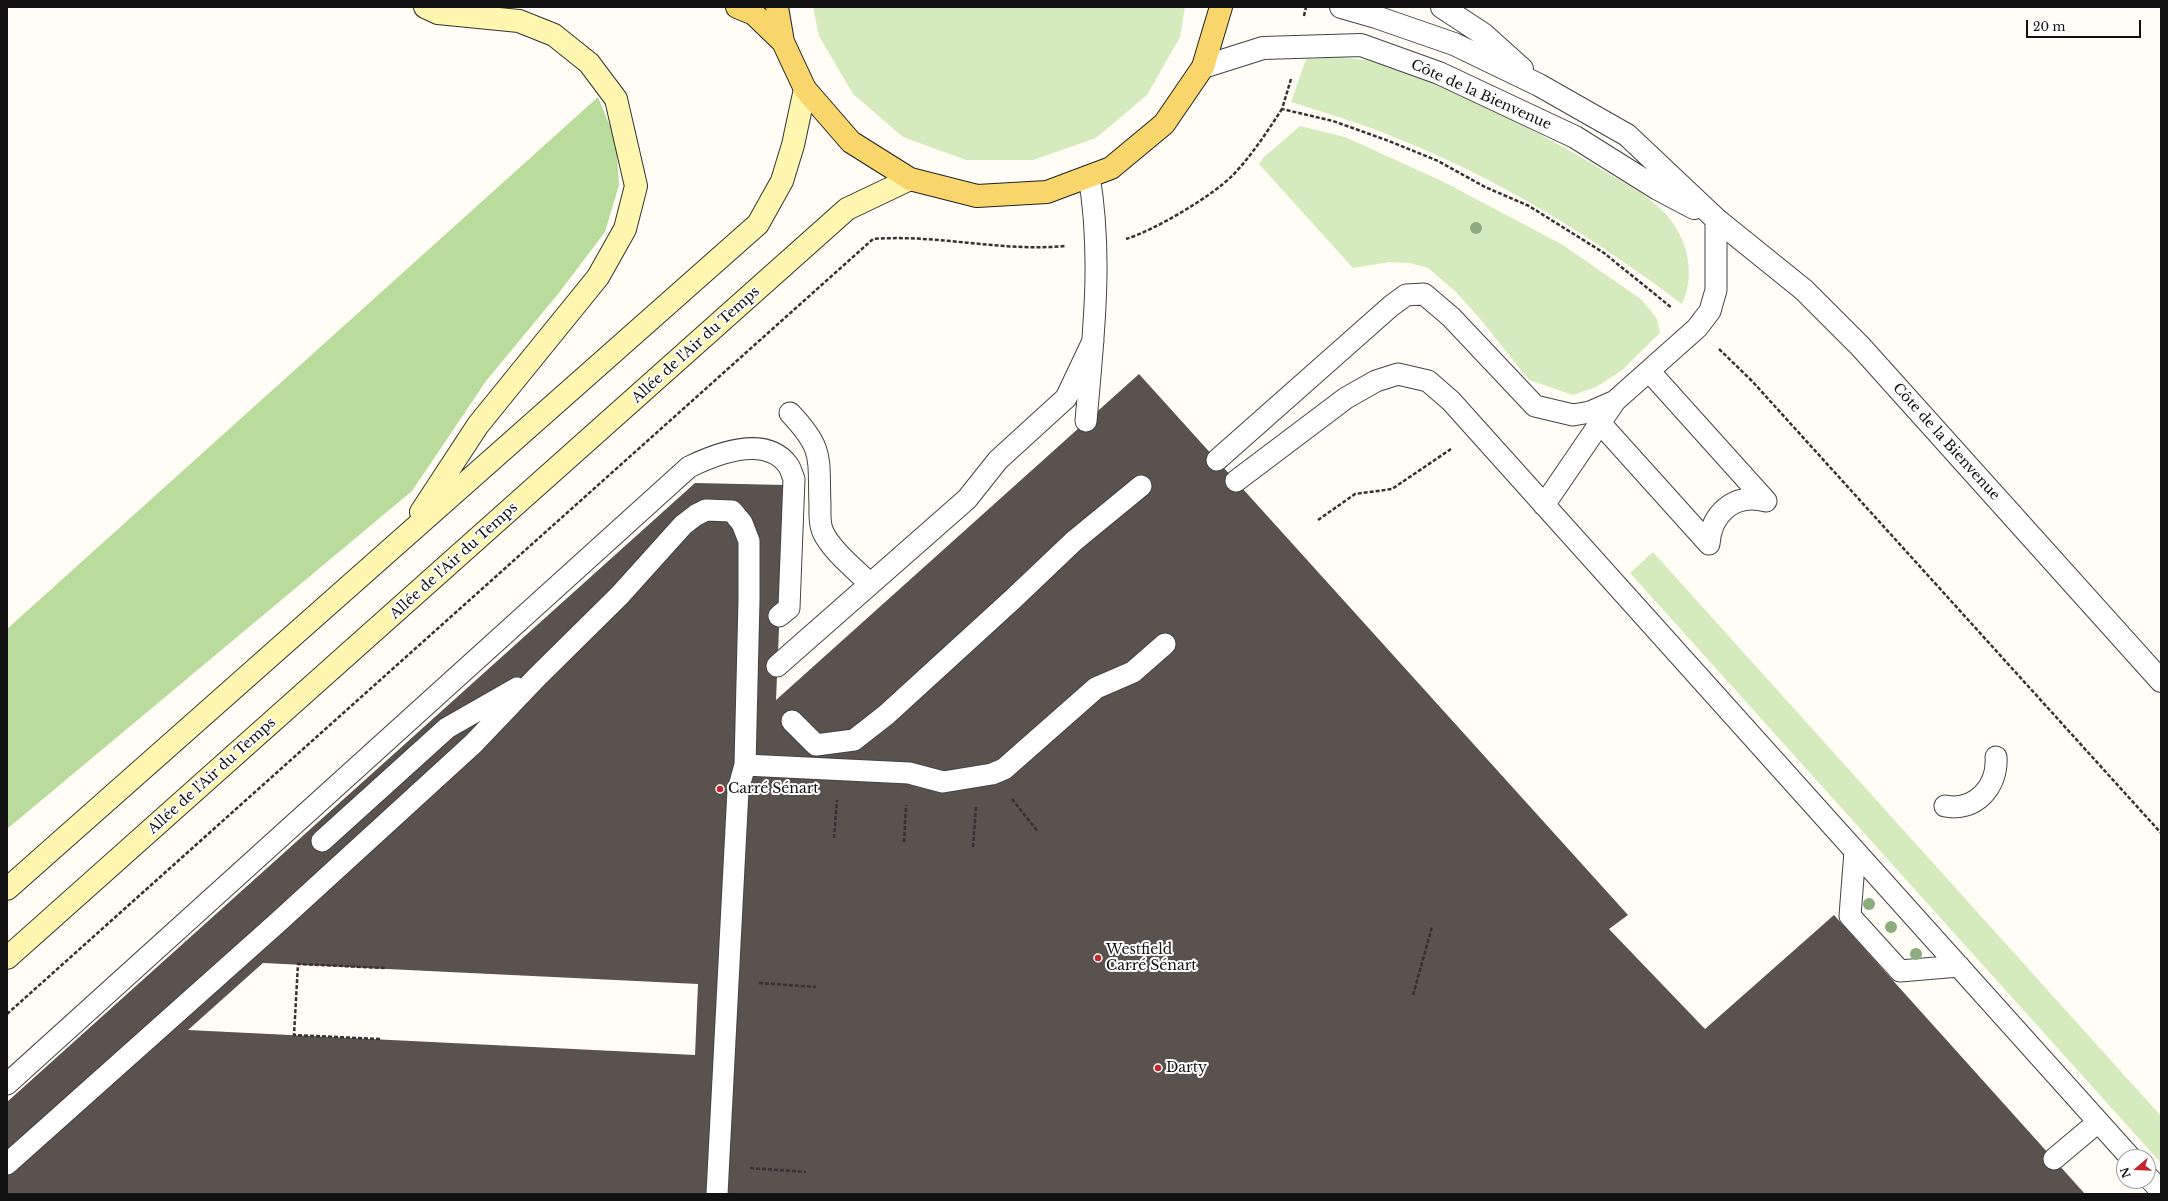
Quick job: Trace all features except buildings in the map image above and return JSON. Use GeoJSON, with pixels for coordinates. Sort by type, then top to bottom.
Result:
{"type":"FeatureCollection","features":[{"type":"Feature","properties":{"kind":"main road"},"geometry":{"type":"LineString","coordinates":[[737,7],[754,14],[783,42]]}},
{"type":"Feature","properties":{"kind":"main road"},"geometry":{"type":"LineString","coordinates":[[777,7],[783,42],[805,89],[851,142],[910,179],[977,196],[1047,192],[1111,168],[1164,124],[1203,67],[1221,7]]}},
{"type":"Feature","properties":{"kind":"street"},"geometry":{"type":"LineString","coordinates":[[405,537],[478,425],[598,277],[625,230],[636,186],[616,98],[589,63],[554,35],[519,21],[438,13],[425,7]]}},
{"type":"Feature","properties":{"kind":"street","name":"Côte de la Bienvenue"},"geometry":{"type":"LineString","coordinates":[[1341,7],[1376,17],[1454,44],[1539,85],[1627,135],[1716,219],[1804,290],[1860,346],[2161,681]]}},
{"type":"Feature","properties":{"kind":"street"},"geometry":{"type":"LineString","coordinates":[[1442,7],[1483,34],[1539,85]]}},
{"type":"Feature","properties":{"kind":"street","name":"Côte de la Bienvenue"},"geometry":{"type":"LineString","coordinates":[[1203,67],[1263,48],[1361,45],[1439,73],[1575,137],[1658,189],[1716,219]]}},
{"type":"Feature","properties":{"kind":"street"},"geometry":{"type":"LineString","coordinates":[[7,889],[758,224],[782,181],[793,145],[805,89]]}},
{"type":"Feature","properties":{"kind":"street","name":"Allée de l'Air du Temps"},"geometry":{"type":"LineString","coordinates":[[7,958],[847,209],[910,179]]}},
{"type":"Feature","properties":{"kind":"lane"},"geometry":{"type":"LineString","coordinates":[[1086,421],[1093,341],[1097,243],[1094,204],[1089,176]]}},
{"type":"Feature","properties":{"kind":"lane"},"geometry":{"type":"LineString","coordinates":[[1544,504],[1615,401],[1697,328],[1710,310],[1716,290],[1716,219]]}},
{"type":"Feature","properties":{"kind":"lane"},"geometry":{"type":"LineString","coordinates":[[1217,460],[1391,306],[1406,295],[1424,294],[1451,317],[1535,406],[1573,415],[1590,412],[1615,401]]}},
{"type":"Feature","properties":{"kind":"lane"},"geometry":{"type":"LineString","coordinates":[[777,666],[967,499],[998,460],[1066,398],[1093,341]]}},
{"type":"Feature","properties":{"kind":"lane"},"geometry":{"type":"LineString","coordinates":[[1600,423],[1709,544],[1710,530],[1716,517],[1723,510],[1743,499],[1756,498],[1766,501],[1649,371]]}},
{"type":"Feature","properties":{"kind":"lane"},"geometry":{"type":"LineString","coordinates":[[1236,481],[1286,441],[1346,398],[1376,381],[1398,374],[1428,381],[1451,401],[2123,1149]]}},
{"type":"Feature","properties":{"kind":"lane"},"geometry":{"type":"LineString","coordinates":[[790,413],[808,432],[815,444],[820,464],[820,516],[823,531],[831,543],[870,584]]}},
{"type":"Feature","properties":{"kind":"lane"},"geometry":{"type":"LineString","coordinates":[[7,1084],[689,468],[728,452],[759,448],[770,451],[788,465],[794,479],[789,608],[779,616]]}},
{"type":"Feature","properties":{"kind":"lane"},"geometry":{"type":"LineString","coordinates":[[792,721],[816,745],[854,740],[886,715],[1014,599],[1074,541],[1141,486]]}},
{"type":"Feature","properties":{"kind":"lane"},"geometry":{"type":"LineString","coordinates":[[7,1164],[276,924],[473,744],[537,677],[620,595],[683,525],[696,515],[706,510],[732,511],[742,523],[749,541],[745,765],[738,790],[717,1194]]}},
{"type":"Feature","properties":{"kind":"lane"},"geometry":{"type":"LineString","coordinates":[[745,765],[909,773],[944,782],[985,775],[1004,769],[1096,688],[1133,672],[1165,644]]}},
{"type":"Feature","properties":{"kind":"lane"},"geometry":{"type":"LineString","coordinates":[[322,841],[447,728],[537,677]]}},
{"type":"Feature","properties":{"kind":"lane"},"geometry":{"type":"LineString","coordinates":[[1945,806],[1959,807],[1967,805],[1983,795],[1992,784],[1995,776],[1996,757]]}},
{"type":"Feature","properties":{"kind":"lane"},"geometry":{"type":"LineString","coordinates":[[1855,851],[1850,916],[1855,922],[1900,971],[1958,966]]}},
{"type":"Feature","properties":{"kind":"lane"},"geometry":{"type":"LineString","coordinates":[[2054,1159],[2098,1122]]}},
{"type":"Feature","properties":{"kind":"path"},"geometry":{"type":"LineString","coordinates":[[1292,75],[1282,109],[1333,121],[1389,141],[1438,161],[1485,187],[1529,206],[1604,253],[1697,328],[1752,381],[2161,833]]}},
{"type":"Feature","properties":{"kind":"path"},"geometry":{"type":"LineString","coordinates":[[1318,520],[1355,494],[1392,489],[1455,446]]}},
{"type":"Feature","properties":{"kind":"path"},"geometry":{"type":"LineString","coordinates":[[834,838],[839,770]]}},
{"type":"Feature","properties":{"kind":"path"},"geometry":{"type":"LineString","coordinates":[[904,842],[909,773]]}},
{"type":"Feature","properties":{"kind":"path"},"geometry":{"type":"LineString","coordinates":[[985,775],[1038,832]]}},
{"type":"Feature","properties":{"kind":"path"},"geometry":{"type":"LineString","coordinates":[[973,847],[985,775]]}},
{"type":"Feature","properties":{"kind":"path"},"geometry":{"type":"LineString","coordinates":[[1413,995],[1432,927]]}},
{"type":"Feature","properties":{"kind":"path"},"geometry":{"type":"LineString","coordinates":[[380,1039],[294,1035],[298,964],[385,968]]}},
{"type":"Feature","properties":{"kind":"path"},"geometry":{"type":"LineString","coordinates":[[728,981],[816,987]]}},
{"type":"Feature","properties":{"kind":"path"},"geometry":{"type":"LineString","coordinates":[[718,1166],[806,1172]]}},
{"type":"Feature","properties":{"kind":"green space"},"geometry":{"type":"Polygon","coordinates":[[[813,7],[1185,7],[1180,37],[1147,95],[1096,138],[1033,160],[966,160],[903,137],[853,94],[819,36],[813,7]]]}},
{"type":"Feature","properties":{"kind":"green space"},"geometry":{"type":"Polygon","coordinates":[[[1339,57],[1380,62],[1422,77],[1551,140],[1625,183],[1649,199],[1670,219],[1677,229],[1686,249],[1689,271],[1686,293],[1682,304],[1614,255],[1544,211],[1507,190],[1433,153],[1343,118],[1291,102],[1306,59],[1339,57]]]}},
{"type":"Feature","properties":{"kind":"green space"},"geometry":{"type":"Polygon","coordinates":[[[598,97],[616,141],[619,185],[605,232],[558,294],[486,381],[412,491],[7,829],[7,629],[598,97]]]}},
{"type":"Feature","properties":{"kind":"green space"},"geometry":{"type":"Polygon","coordinates":[[[1300,126],[1345,137],[1444,182],[1563,245],[1642,300],[1657,319],[1660,333],[1621,371],[1596,387],[1573,395],[1529,380],[1481,320],[1456,292],[1428,268],[1410,263],[1389,262],[1353,268],[1259,164],[1264,157],[1300,126]]]}},
{"type":"Feature","properties":{"kind":"green space"},"geometry":{"type":"Polygon","coordinates":[[[1653,552],[2161,1116],[2161,1163],[2156,1157],[2156,1149],[2148,1149],[1630,573],[1653,552]]]}},
{"type":"Feature","properties":{"kind":"place","name":"Carré Sénart"},"geometry":{"type":"Point","coordinates":[720,789]}},
{"type":"Feature","properties":{"kind":"place","name":"Westfield Carré Sénart"},"geometry":{"type":"Point","coordinates":[1098,958]}},
{"type":"Feature","properties":{"kind":"place","name":"Darty"},"geometry":{"type":"Point","coordinates":[1158,1068]}}]}
